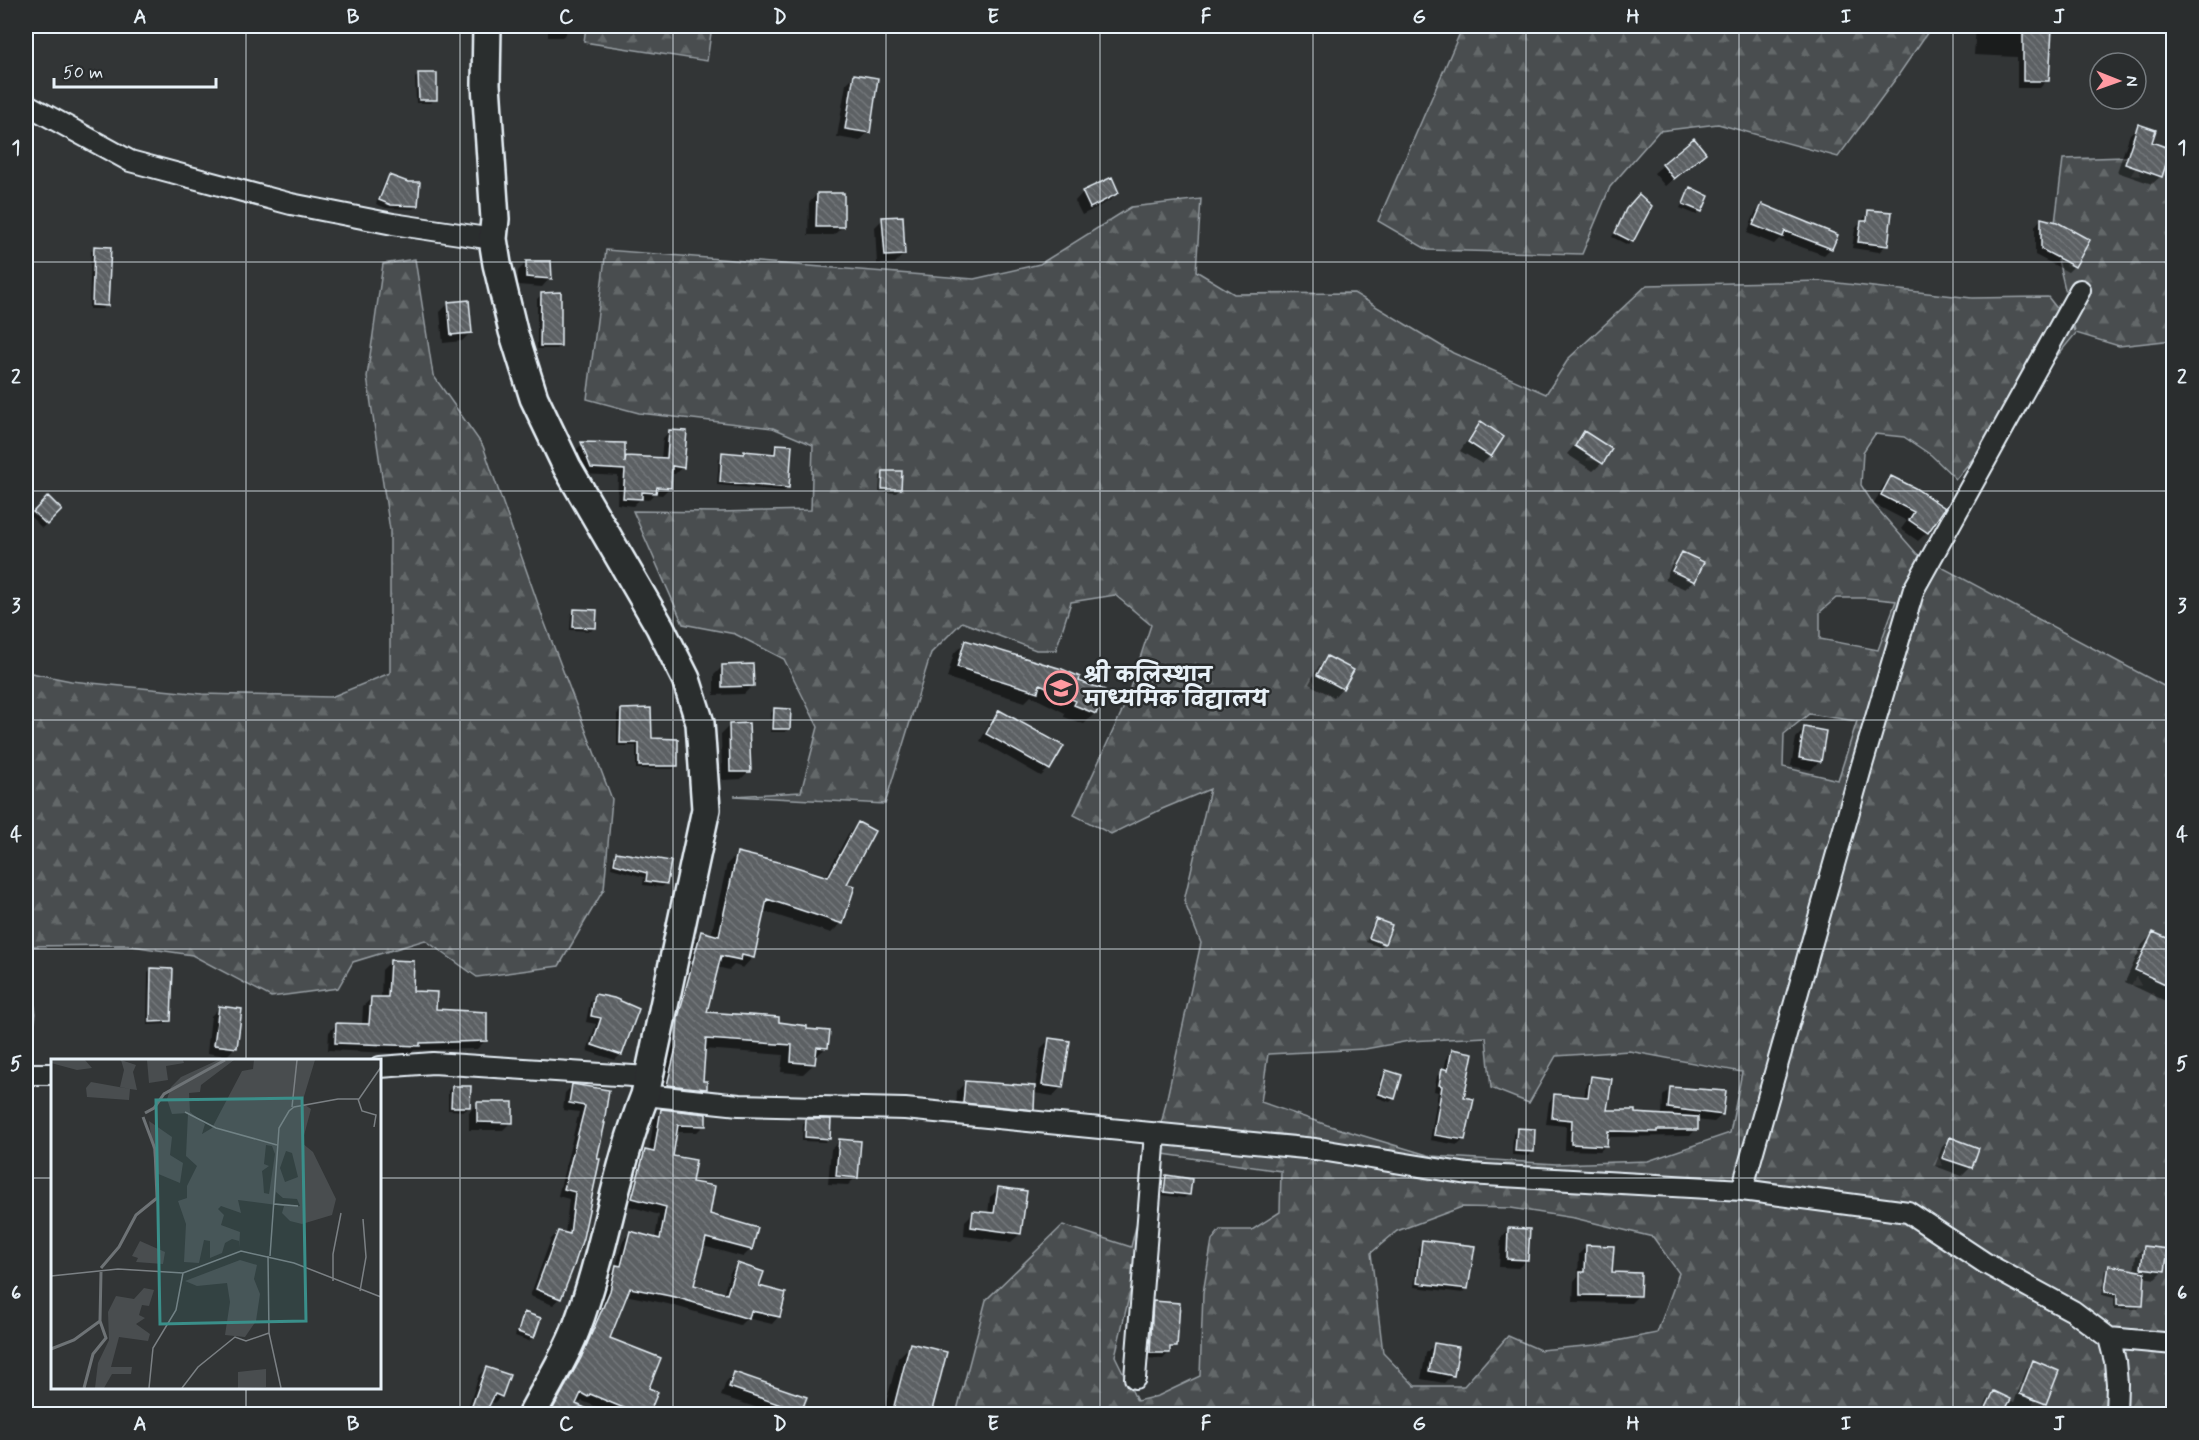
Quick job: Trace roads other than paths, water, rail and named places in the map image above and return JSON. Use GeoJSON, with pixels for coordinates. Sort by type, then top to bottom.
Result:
{"type":"FeatureCollection","features":[{"type":"Feature","properties":{"kind":"street"},"geometry":{"type":"LineString","coordinates":[[487,26],[486,84],[495,219],[493,239],[513,331],[534,398],[567,467],[660,627],[686,680],[700,723],[706,809],[646,1086],[606,1233],[576,1330],[532,1414]]}},
{"type":"Feature","properties":{"kind":"street"},"geometry":{"type":"LineString","coordinates":[[26,104],[130,161],[291,204],[393,224],[493,239]]}},
{"type":"Feature","properties":{"kind":"street"},"geometry":{"type":"LineString","coordinates":[[1742,1190],[1914,589],[2079,290]]}},
{"type":"Feature","properties":{"kind":"street"},"geometry":{"type":"LineString","coordinates":[[381,1067],[433,1063],[646,1086],[740,1105],[905,1109],[1315,1149],[1468,1174],[1742,1190],[1908,1212],[1985,1263],[2073,1311],[2109,1338],[2174,1344]]}},
{"type":"Feature","properties":{"kind":"street"},"geometry":{"type":"LineString","coordinates":[[26,1074],[51,1074]]}},
{"type":"Feature","properties":{"kind":"street"},"geometry":{"type":"LineString","coordinates":[[1135,1378],[1155,1134]]}},
{"type":"Feature","properties":{"kind":"street"},"geometry":{"type":"LineString","coordinates":[[2109,1338],[2115,1361],[2116,1414]]}},
{"type":"Feature","properties":{"kind":"place","name":"श्री कलिस्थान माध्यमिक विद्यालय"},"geometry":{"type":"Point","coordinates":[1061,688]}}]}
